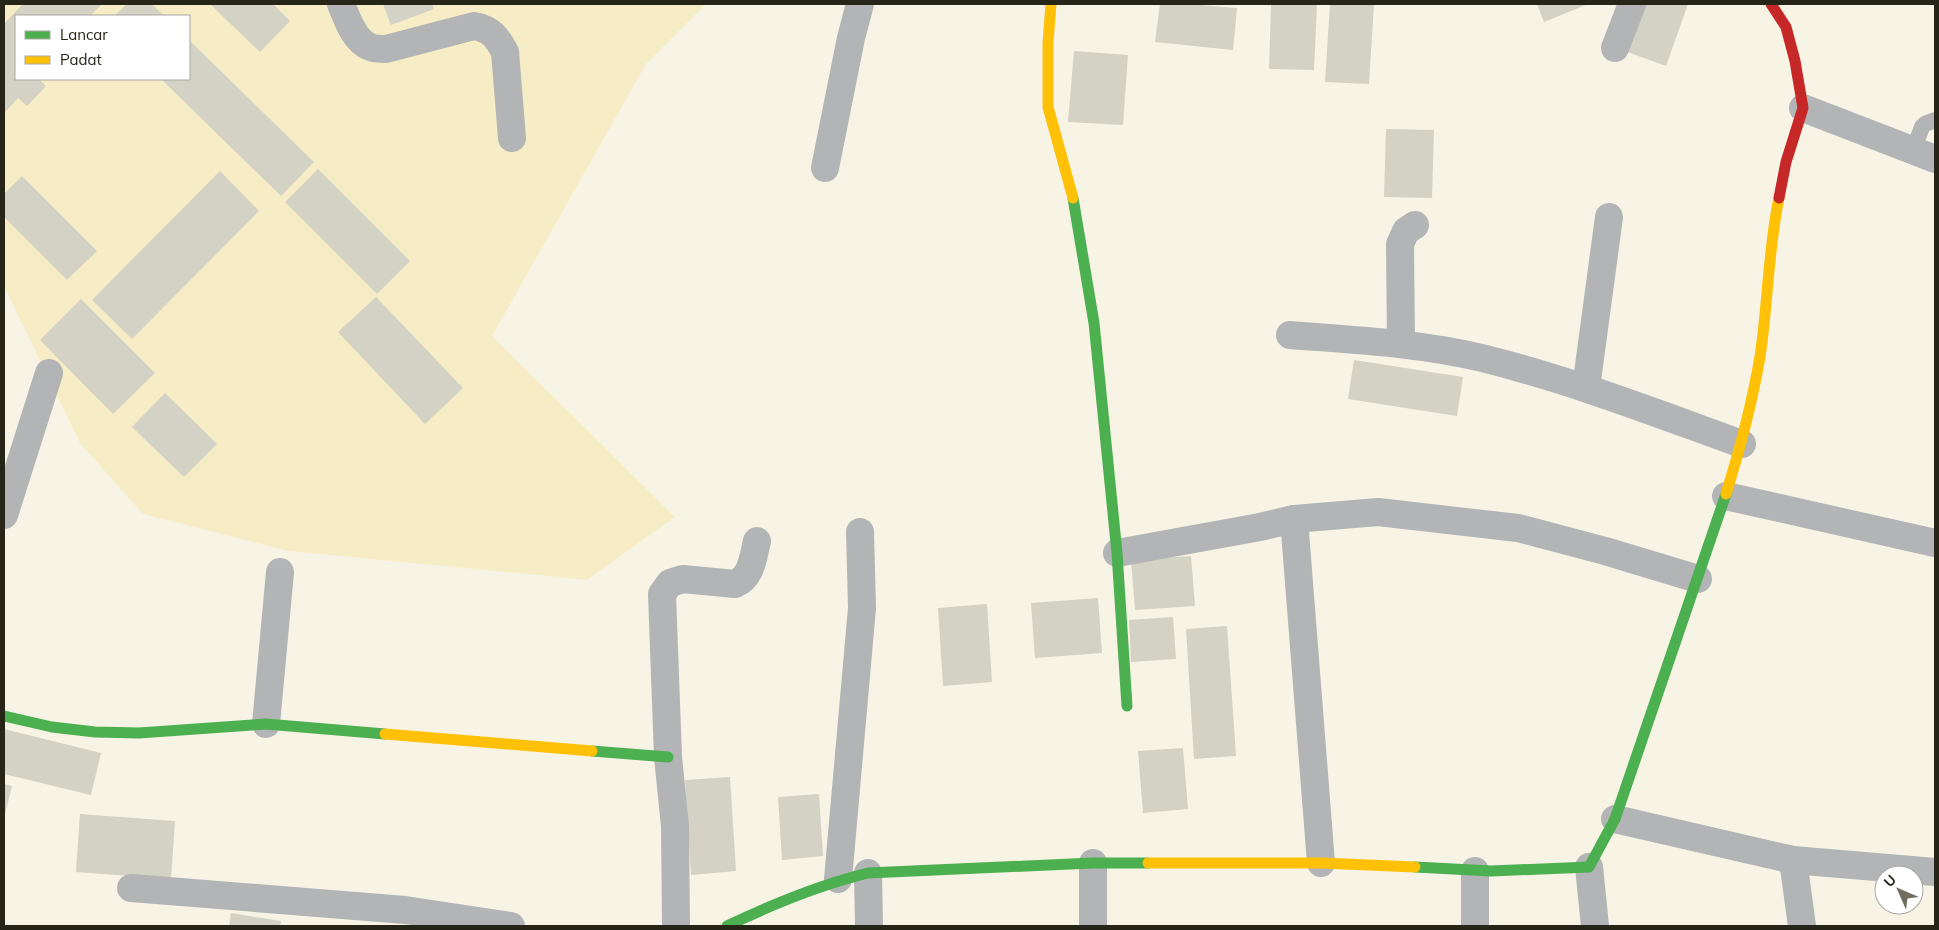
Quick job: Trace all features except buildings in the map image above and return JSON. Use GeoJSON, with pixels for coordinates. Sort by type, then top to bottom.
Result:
{"type":"FeatureCollection","features":[{"type":"Feature","properties":{"kind":"street"},"geometry":{"type":"LineString","coordinates":[[341,4],[355,34],[364,44],[372,48],[386,49],[474,26],[493,34],[499,39],[505,52],[512,138]]}},
{"type":"Feature","properties":{"kind":"street"},"geometry":{"type":"LineString","coordinates":[[825,168],[851,38],[860,4]]}},
{"type":"Feature","properties":{"kind":"street"},"geometry":{"type":"LineString","coordinates":[[1051,4],[1048,43],[1048,107],[1072,190],[1094,323],[1116,554],[1127,706]]}},
{"type":"Feature","properties":{"kind":"street"},"geometry":{"type":"LineString","coordinates":[[1616,48],[1632,4]]}},
{"type":"Feature","properties":{"kind":"street"},"geometry":{"type":"LineString","coordinates":[[1595,926],[1589,868],[1615,819],[1726,496],[1742,444],[1760,356],[1774,221],[1786,162],[1803,108],[1795,61],[1786,27],[1771,4]]}},
{"type":"Feature","properties":{"kind":"street"},"geometry":{"type":"LineString","coordinates":[[1803,108],[1924,155]]}},
{"type":"Feature","properties":{"kind":"street"},"geometry":{"type":"LineString","coordinates":[[1586,388],[1609,217]]}},
{"type":"Feature","properties":{"kind":"street"},"geometry":{"type":"LineString","coordinates":[[1401,344],[1400,244],[1402,236],[1415,225]]}},
{"type":"Feature","properties":{"kind":"street"},"geometry":{"type":"LineString","coordinates":[[1290,335],[1401,344],[1482,358],[1586,388],[1742,444]]}},
{"type":"Feature","properties":{"kind":"street"},"geometry":{"type":"LineString","coordinates":[[4,514],[50,373]]}},
{"type":"Feature","properties":{"kind":"street"},"geometry":{"type":"LineString","coordinates":[[1726,496],[1935,542]]}},
{"type":"Feature","properties":{"kind":"street"},"geometry":{"type":"LineString","coordinates":[[1116,554],[1294,519],[1378,512],[1518,528],[1605,551],[1698,579]]}},
{"type":"Feature","properties":{"kind":"street"},"geometry":{"type":"LineString","coordinates":[[1294,519],[1321,863]]}},
{"type":"Feature","properties":{"kind":"street"},"geometry":{"type":"LineString","coordinates":[[838,879],[862,608],[860,532]]}},
{"type":"Feature","properties":{"kind":"street"},"geometry":{"type":"LineString","coordinates":[[676,926],[675,826],[668,757],[662,594],[670,584],[683,578],[735,584],[740,582],[751,566],[757,541]]}},
{"type":"Feature","properties":{"kind":"street"},"geometry":{"type":"LineString","coordinates":[[266,724],[280,572]]}},
{"type":"Feature","properties":{"kind":"street"},"geometry":{"type":"LineString","coordinates":[[4,716],[52,727],[95,732],[139,733],[266,724],[668,757]]}},
{"type":"Feature","properties":{"kind":"street"},"geometry":{"type":"LineString","coordinates":[[1615,819],[1793,860],[1935,872]]}},
{"type":"Feature","properties":{"kind":"street"},"geometry":{"type":"LineString","coordinates":[[1793,860],[1802,926]]}},
{"type":"Feature","properties":{"kind":"street"},"geometry":{"type":"LineString","coordinates":[[1093,863],[1093,926]]}},
{"type":"Feature","properties":{"kind":"street"},"geometry":{"type":"LineString","coordinates":[[727,926],[838,879],[868,873],[1093,863],[1321,863],[1475,871],[1589,868]]}},
{"type":"Feature","properties":{"kind":"street"},"geometry":{"type":"LineString","coordinates":[[1475,871],[1475,926]]}},
{"type":"Feature","properties":{"kind":"street"},"geometry":{"type":"LineString","coordinates":[[868,873],[869,926]]}},
{"type":"Feature","properties":{"kind":"street"},"geometry":{"type":"LineString","coordinates":[[131,888],[405,910],[511,926]]}},
{"type":"Feature","properties":{"kind":"lane"},"geometry":{"type":"LineString","coordinates":[[1924,155],[1922,127],[1935,120]]}},
{"type":"Feature","properties":{"kind":"shaded area"},"geometry":{"type":"Polygon","coordinates":[[[4,4],[706,4],[646,64],[492,336],[675,517],[587,580],[289,551],[143,514],[80,443],[4,286],[4,4]]]}},
{"type":"Feature","properties":{"kind":"traffic: fast"},"geometry":{"type":"LineString","coordinates":[[1073,198],[1094,323],[1117,553],[1127,706]]}},
{"type":"Feature","properties":{"kind":"traffic: fast"},"geometry":{"type":"LineString","coordinates":[[1415,867],[1491,871],[1589,867],[1615,819],[1726,494]]}},
{"type":"Feature","properties":{"kind":"traffic: fast"},"geometry":{"type":"LineString","coordinates":[[4,716],[52,727],[95,732],[139,733],[266,724],[385,734]]}},
{"type":"Feature","properties":{"kind":"traffic: fast"},"geometry":{"type":"LineString","coordinates":[[592,751],[668,757]]}},
{"type":"Feature","properties":{"kind":"traffic: fast"},"geometry":{"type":"LineString","coordinates":[[727,926],[796,896],[868,873],[1093,863],[1148,863]]}},
{"type":"Feature","properties":{"kind":"traffic: slow"},"geometry":{"type":"LineString","coordinates":[[1051,4],[1048,43],[1048,107],[1073,198]]}},
{"type":"Feature","properties":{"kind":"traffic: slow"},"geometry":{"type":"LineString","coordinates":[[1726,494],[1745,426],[1760,357],[1775,218],[1779,198]]}},
{"type":"Feature","properties":{"kind":"traffic: slow"},"geometry":{"type":"LineString","coordinates":[[385,734],[592,751]]}},
{"type":"Feature","properties":{"kind":"traffic: slow"},"geometry":{"type":"LineString","coordinates":[[1148,863],[1321,863],[1415,867]]}},
{"type":"Feature","properties":{"kind":"traffic: jam"},"geometry":{"type":"LineString","coordinates":[[1771,4],[1786,27],[1795,61],[1803,108],[1786,162],[1779,198]]}}]}
